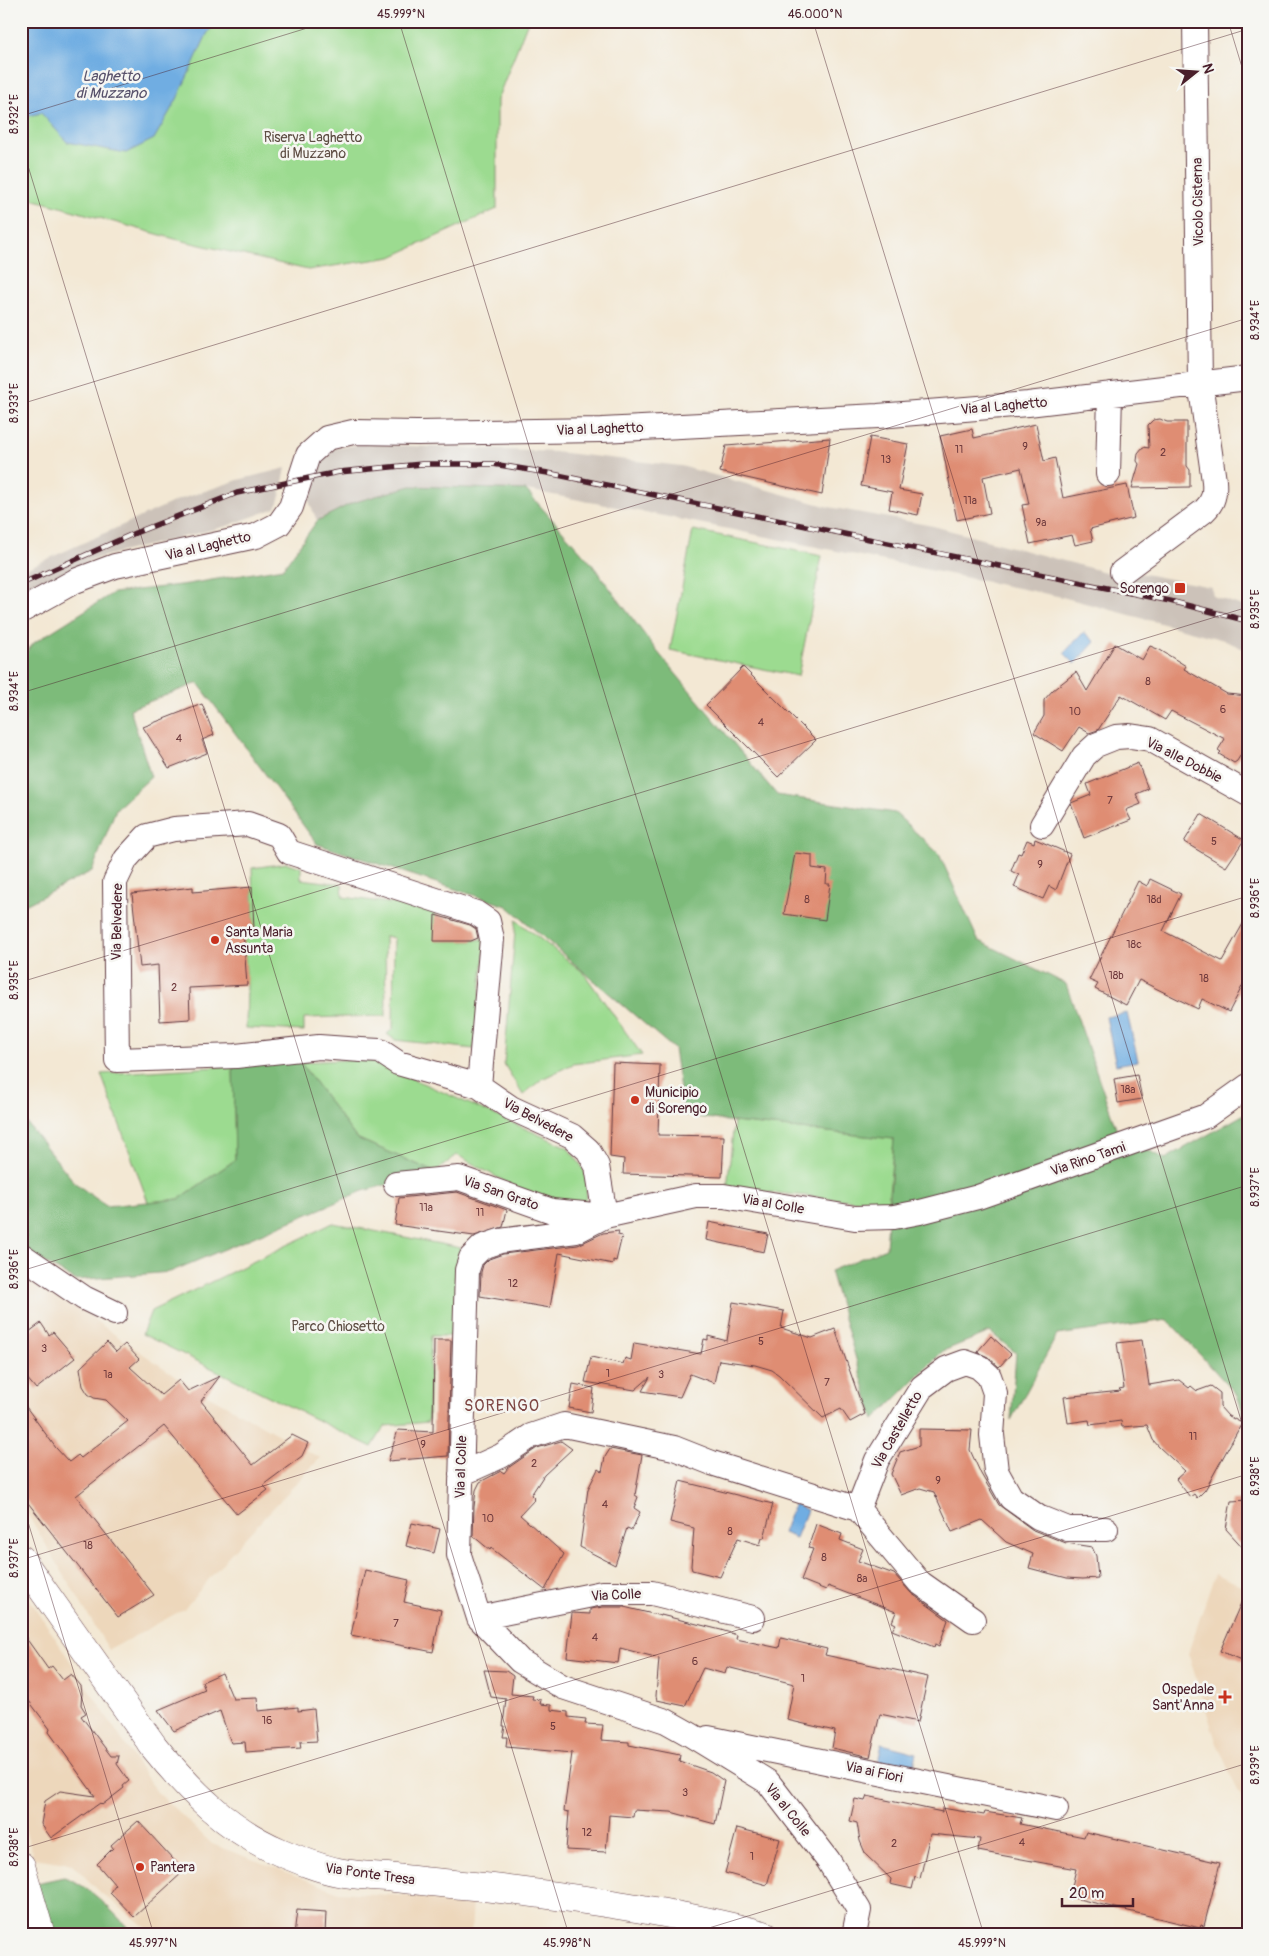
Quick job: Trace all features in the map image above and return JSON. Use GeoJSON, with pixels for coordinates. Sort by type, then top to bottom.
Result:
{"type":"FeatureCollection","features":[{"type":"Feature","properties":{"kind":"main road","name":"Via Ponte Tresa"},"geometry":{"type":"LineString","coordinates":[[21,1559],[154,1747],[176,1774],[222,1818],[278,1852],[338,1872],[486,1888],[622,1906],[764,1935]]}},
{"type":"Feature","properties":{"kind":"main road"},"geometry":{"type":"LineString","coordinates":[[23,1879],[41,1935]]}},
{"type":"Feature","properties":{"kind":"street","name":"Vicolo Cisterna"},"geometry":{"type":"LineString","coordinates":[[1122,572],[1204,511],[1212,501],[1214,481],[1200,382],[1195,21]]}},
{"type":"Feature","properties":{"kind":"street","name":"Via al Laghetto"},"geometry":{"type":"LineString","coordinates":[[21,611],[75,581],[114,566],[256,536],[279,524],[291,507],[308,455],[327,438],[353,432],[417,433],[602,430],[878,416],[1028,404],[1200,382],[1248,378]]}},
{"type":"Feature","properties":{"kind":"street"},"geometry":{"type":"LineString","coordinates":[[1108,474],[1110,394]]}},
{"type":"Feature","properties":{"kind":"street","name":"Via alle Dobbie"},"geometry":{"type":"LineString","coordinates":[[1042,825],[1084,756],[1096,745],[1116,737],[1130,736],[1150,739],[1248,794]]}},
{"type":"Feature","properties":{"kind":"street","name":"Via Belvedere"},"geometry":{"type":"LineString","coordinates":[[480,1086],[492,939],[488,921],[476,913],[289,852],[279,835],[248,824],[174,829],[146,836],[126,859],[116,882],[117,1060],[236,1056],[319,1047],[380,1051],[398,1063],[480,1086],[511,1108],[572,1136],[588,1150],[597,1166],[605,1216]]}},
{"type":"Feature","properties":{"kind":"street","name":"Via Rino Tami"},"geometry":{"type":"LineString","coordinates":[[920,1212],[978,1198],[1206,1116],[1248,1086]]}},
{"type":"Feature","properties":{"kind":"street","name":"Via San Grato"},"geometry":{"type":"LineString","coordinates":[[396,1184],[459,1178],[552,1210],[605,1216]]}},
{"type":"Feature","properties":{"kind":"street","name":"Via al Colle"},"geometry":{"type":"LineString","coordinates":[[854,1935],[859,1910],[828,1860],[768,1782],[692,1735],[666,1722],[563,1688],[520,1661],[479,1618],[459,1555],[467,1270],[471,1258],[482,1247],[500,1241],[576,1231],[605,1216],[696,1196],[724,1196],[855,1218],[894,1217],[920,1212]]}},
{"type":"Feature","properties":{"kind":"street"},"geometry":{"type":"LineString","coordinates":[[21,1255],[84,1298],[115,1313]]}},
{"type":"Feature","properties":{"kind":"street","name":"Via Castelletto"},"geometry":{"type":"LineString","coordinates":[[858,1509],[877,1460],[922,1388],[946,1369],[965,1362],[979,1366],[989,1376],[995,1393],[992,1435],[996,1471],[1011,1498],[1038,1517],[1068,1528],[1106,1529]]}},
{"type":"Feature","properties":{"kind":"street"},"geometry":{"type":"LineString","coordinates":[[462,1474],[500,1456],[531,1436],[564,1425],[674,1448],[712,1463],[858,1509],[919,1582],[974,1620]]}},
{"type":"Feature","properties":{"kind":"street","name":"Via Colle"},"geometry":{"type":"LineString","coordinates":[[479,1618],[602,1593],[652,1593],[753,1618]]}},
{"type":"Feature","properties":{"kind":"street","name":"Via ai Fiori"},"geometry":{"type":"LineString","coordinates":[[692,1735],[1056,1809]]}},
{"type":"Feature","properties":{"kind":"shaded area"},"geometry":{"type":"Polygon","coordinates":[[[362,444],[556,452],[681,466],[829,507],[933,526],[1109,573],[1134,572],[1211,587],[1213,596],[1248,608],[1248,651],[1224,640],[1062,597],[527,490],[411,486],[352,503],[317,521],[305,491],[310,466],[326,450],[362,444]]]}},
{"type":"Feature","properties":{"kind":"shaded area"},"geometry":{"type":"Polygon","coordinates":[[[286,468],[276,508],[227,526],[93,559],[61,574],[21,600],[21,571],[178,500],[238,480],[286,468]]]}},
{"type":"Feature","properties":{"kind":"shaded area"},"geometry":{"type":"Polygon","coordinates":[[[21,1263],[111,1332],[186,1383],[320,1458],[230,1554],[184,1609],[109,1650],[21,1503],[21,1263]]]}},
{"type":"Feature","properties":{"kind":"shaded area","name":"Ospedale Sant'Anna"},"geometry":{"type":"Polygon","coordinates":[[[1215,1574],[1248,1588],[1248,1809],[1235,1785],[1216,1741],[1188,1653],[1215,1574]]]}},
{"type":"Feature","properties":{"kind":"shaded area"},"geometry":{"type":"Polygon","coordinates":[[[21,1586],[155,1790],[212,1844],[339,1892],[473,1900],[471,1935],[156,1935],[101,1893],[72,1864],[34,1858],[21,1817],[21,1586]]]}},
{"type":"Feature","properties":{"kind":"green space","name":"Riserva Laghetto di Muzzano"},"geometry":{"type":"Polygon","coordinates":[[[21,21],[528,21],[497,100],[497,209],[391,257],[308,270],[175,239],[21,196],[21,21]]]}},
{"type":"Feature","properties":{"kind":"green space"},"geometry":{"type":"Polygon","coordinates":[[[411,486],[526,490],[591,563],[656,650],[777,795],[895,813],[939,854],[978,940],[1066,984],[1118,1134],[1165,1159],[1248,1112],[1248,1427],[1237,1395],[1168,1320],[1057,1335],[1011,1420],[1016,1353],[990,1332],[943,1351],[874,1420],[830,1271],[886,1248],[894,1139],[684,1115],[674,1049],[507,906],[317,844],[198,683],[130,709],[151,777],[116,809],[92,871],[21,907],[21,658],[35,642],[113,593],[188,584],[283,568],[317,521],[352,503],[411,486]]]}},
{"type":"Feature","properties":{"kind":"green space"},"geometry":{"type":"Polygon","coordinates":[[[693,530],[822,556],[798,676],[670,650],[693,530]]]}},
{"type":"Feature","properties":{"kind":"green space"},"geometry":{"type":"Polygon","coordinates":[[[287,863],[301,867],[301,879],[342,884],[343,897],[435,909],[435,941],[471,941],[486,938],[474,1049],[395,1040],[387,1034],[393,1029],[394,938],[385,936],[386,1016],[304,1018],[304,1031],[246,1028],[247,985],[243,930],[254,929],[252,868],[287,863]]]}},
{"type":"Feature","properties":{"kind":"green space"},"geometry":{"type":"Polygon","coordinates":[[[516,920],[583,972],[642,1055],[573,1064],[542,1079],[523,1095],[504,1064],[516,920]]]}},
{"type":"Feature","properties":{"kind":"green space"},"geometry":{"type":"Polygon","coordinates":[[[368,1059],[567,1147],[583,1168],[587,1179],[584,1205],[549,1206],[457,1155],[435,1172],[356,1138],[300,1062],[368,1059]]]}},
{"type":"Feature","properties":{"kind":"green space"},"geometry":{"type":"Polygon","coordinates":[[[300,1062],[356,1138],[435,1172],[363,1191],[170,1272],[75,1280],[28,1253],[21,1204],[21,1116],[75,1183],[106,1206],[179,1199],[235,1160],[233,1066],[300,1062]]]}},
{"type":"Feature","properties":{"kind":"green space"},"geometry":{"type":"Polygon","coordinates":[[[233,1066],[235,1160],[179,1199],[148,1202],[101,1074],[233,1066]]]}},
{"type":"Feature","properties":{"kind":"green space"},"geometry":{"type":"Polygon","coordinates":[[[734,1122],[894,1139],[888,1204],[727,1188],[734,1122]]]}},
{"type":"Feature","properties":{"kind":"green space","name":"Parco Chiosetto"},"geometry":{"type":"Polygon","coordinates":[[[333,1223],[461,1248],[455,1336],[431,1336],[428,1422],[385,1426],[372,1447],[142,1334],[151,1311],[333,1223]]]}},
{"type":"Feature","properties":{"kind":"green space"},"geometry":{"type":"Polygon","coordinates":[[[64,1877],[94,1894],[135,1935],[41,1935],[27,1885],[64,1877]]]}},
{"type":"Feature","properties":{"kind":"water","name":"Laghetto di Muzzano"},"geometry":{"type":"Polygon","coordinates":[[[21,21],[217,21],[207,34],[177,99],[154,139],[126,153],[67,142],[41,113],[21,118],[21,21]]]}},
{"type":"Feature","properties":{"kind":"water"},"geometry":{"type":"Polygon","coordinates":[[[1084,632],[1095,642],[1075,664],[1064,653],[1084,632]]]}},
{"type":"Feature","properties":{"kind":"water"},"geometry":{"type":"Polygon","coordinates":[[[1127,1013],[1138,1061],[1116,1065],[1106,1017],[1127,1013]]]}},
{"type":"Feature","properties":{"kind":"water"},"geometry":{"type":"Polygon","coordinates":[[[794,1504],[807,1510],[796,1538],[783,1533],[794,1504]]]}},
{"type":"Feature","properties":{"kind":"water"},"geometry":{"type":"Polygon","coordinates":[[[882,1744],[917,1753],[913,1770],[878,1762],[882,1744]]]}},
{"type":"Feature","properties":{"kind":"building"},"geometry":{"type":"Polygon","coordinates":[[[1160,419],[1167,422],[1187,422],[1187,466],[1190,470],[1190,487],[1132,488],[1139,464],[1137,461],[1138,453],[1143,447],[1149,448],[1148,425],[1153,420],[1160,419]]]}},
{"type":"Feature","properties":{"kind":"building"},"geometry":{"type":"Polygon","coordinates":[[[1036,424],[1044,461],[1055,458],[1063,498],[1127,485],[1134,518],[1090,529],[1093,541],[1075,545],[1072,535],[1030,544],[1022,505],[1029,504],[1021,468],[983,477],[990,513],[957,520],[940,436],[972,429],[974,438],[1036,424]]]}},
{"type":"Feature","properties":{"kind":"building"},"geometry":{"type":"Polygon","coordinates":[[[870,437],[908,444],[899,490],[922,494],[918,515],[889,509],[892,492],[861,486],[870,437]]]}},
{"type":"Feature","properties":{"kind":"building"},"geometry":{"type":"Polygon","coordinates":[[[830,438],[822,495],[720,472],[726,446],[830,438]]]}},
{"type":"Feature","properties":{"kind":"building"},"geometry":{"type":"Polygon","coordinates":[[[1115,644],[1142,660],[1150,646],[1186,666],[1184,669],[1227,694],[1248,696],[1248,743],[1237,761],[1234,763],[1219,754],[1221,752],[1218,750],[1225,739],[1171,711],[1165,720],[1121,695],[1098,730],[1089,733],[1079,727],[1063,751],[1034,733],[1044,716],[1044,700],[1053,690],[1076,672],[1087,691],[1115,644]]]}},
{"type":"Feature","properties":{"kind":"building"},"geometry":{"type":"Polygon","coordinates":[[[743,667],[816,740],[778,777],[706,705],[743,667]]]}},
{"type":"Feature","properties":{"kind":"building"},"geometry":{"type":"Polygon","coordinates":[[[202,704],[214,735],[202,740],[207,753],[169,768],[143,727],[202,704]]]}},
{"type":"Feature","properties":{"kind":"building"},"geometry":{"type":"Polygon","coordinates":[[[1138,763],[1148,789],[1136,794],[1141,804],[1126,810],[1131,820],[1084,838],[1071,803],[1091,795],[1087,784],[1138,763]]]}},
{"type":"Feature","properties":{"kind":"building"},"geometry":{"type":"Polygon","coordinates":[[[1201,814],[1244,840],[1226,867],[1184,842],[1201,814]]]}},
{"type":"Feature","properties":{"kind":"building"},"geometry":{"type":"Polygon","coordinates":[[[1035,839],[1070,854],[1056,890],[1049,886],[1043,899],[1014,887],[1019,875],[1011,871],[1018,853],[1021,854],[1027,840],[1034,843],[1035,839]]]}},
{"type":"Feature","properties":{"kind":"building"},"geometry":{"type":"Polygon","coordinates":[[[795,853],[812,855],[812,868],[827,870],[826,884],[830,884],[825,920],[784,914],[795,853]]]}},
{"type":"Feature","properties":{"kind":"building"},"geometry":{"type":"Polygon","coordinates":[[[1150,879],[1181,894],[1163,931],[1222,961],[1248,915],[1248,975],[1229,1012],[1202,999],[1198,1009],[1139,980],[1126,1005],[1095,989],[1098,984],[1089,980],[1138,881],[1147,886],[1150,879]]]}},
{"type":"Feature","properties":{"kind":"building","name":"Santa Maria Assunta"},"geometry":{"type":"Polygon","coordinates":[[[193,887],[193,892],[252,887],[254,929],[243,930],[247,985],[189,988],[190,1019],[160,1021],[158,965],[140,967],[132,894],[193,887]]]}},
{"type":"Feature","properties":{"kind":"building"},"geometry":{"type":"Polygon","coordinates":[[[435,915],[470,925],[476,929],[478,938],[471,941],[434,941],[435,915]]]}},
{"type":"Feature","properties":{"kind":"building","name":"Municipio di Sorengo"},"geometry":{"type":"Polygon","coordinates":[[[613,1063],[660,1065],[658,1135],[724,1136],[722,1177],[623,1174],[624,1159],[610,1157],[613,1063]]]}},
{"type":"Feature","properties":{"kind":"building"},"geometry":{"type":"Polygon","coordinates":[[[1137,1075],[1142,1099],[1118,1103],[1114,1079],[1137,1075]]]}},
{"type":"Feature","properties":{"kind":"building"},"geometry":{"type":"Polygon","coordinates":[[[457,1192],[507,1210],[503,1227],[474,1236],[395,1225],[399,1198],[457,1192]]]}},
{"type":"Feature","properties":{"kind":"building"},"geometry":{"type":"Polygon","coordinates":[[[709,1222],[768,1234],[764,1252],[706,1240],[709,1222]]]}},
{"type":"Feature","properties":{"kind":"building"},"geometry":{"type":"Polygon","coordinates":[[[619,1231],[618,1235],[622,1236],[616,1261],[613,1260],[613,1264],[559,1253],[550,1308],[480,1296],[481,1272],[483,1265],[489,1259],[503,1254],[578,1245],[603,1233],[619,1231]]]}},
{"type":"Feature","properties":{"kind":"building"},"geometry":{"type":"Polygon","coordinates":[[[733,1302],[784,1311],[781,1328],[812,1338],[835,1329],[865,1414],[850,1422],[841,1409],[823,1418],[772,1370],[755,1365],[719,1360],[714,1383],[690,1374],[680,1397],[642,1391],[650,1377],[635,1390],[585,1382],[591,1357],[623,1364],[625,1358],[631,1360],[634,1343],[701,1354],[704,1339],[708,1340],[708,1336],[727,1341],[733,1302]]]}},
{"type":"Feature","properties":{"kind":"building"},"geometry":{"type":"Polygon","coordinates":[[[41,1323],[49,1335],[53,1332],[75,1358],[36,1389],[21,1371],[21,1338],[41,1323]]]}},
{"type":"Feature","properties":{"kind":"building"},"geometry":{"type":"Polygon","coordinates":[[[991,1336],[1011,1354],[999,1367],[988,1357],[977,1352],[991,1336]]]}},
{"type":"Feature","properties":{"kind":"building"},"geometry":{"type":"Polygon","coordinates":[[[434,1340],[451,1340],[448,1456],[388,1461],[398,1430],[433,1432],[434,1340]]]}},
{"type":"Feature","properties":{"kind":"building"},"geometry":{"type":"Polygon","coordinates":[[[1142,1340],[1149,1385],[1179,1380],[1189,1388],[1191,1386],[1197,1391],[1211,1386],[1220,1393],[1220,1407],[1228,1416],[1242,1423],[1205,1490],[1197,1498],[1194,1494],[1190,1497],[1176,1479],[1185,1471],[1153,1440],[1147,1425],[1122,1427],[1121,1421],[1090,1425],[1089,1420],[1068,1423],[1064,1397],[1121,1391],[1119,1389],[1124,1388],[1117,1343],[1142,1340]]]}},
{"type":"Feature","properties":{"kind":"building"},"geometry":{"type":"Polygon","coordinates":[[[107,1342],[116,1352],[125,1344],[139,1359],[130,1367],[161,1395],[179,1380],[188,1391],[220,1376],[201,1401],[253,1465],[292,1435],[308,1443],[302,1456],[263,1485],[268,1490],[237,1514],[164,1426],[76,1496],[154,1595],[118,1617],[21,1494],[21,1400],[56,1448],[69,1462],[78,1455],[81,1458],[128,1421],[106,1400],[94,1398],[88,1394],[83,1386],[80,1368],[107,1342]]]}},
{"type":"Feature","properties":{"kind":"building"},"geometry":{"type":"Polygon","coordinates":[[[573,1384],[594,1388],[591,1412],[569,1408],[573,1384]]]}},
{"type":"Feature","properties":{"kind":"building"},"geometry":{"type":"Polygon","coordinates":[[[919,1429],[972,1430],[970,1450],[999,1505],[1033,1530],[1066,1543],[1092,1547],[1096,1556],[1098,1578],[1067,1578],[1029,1568],[1033,1554],[1006,1542],[982,1520],[952,1532],[934,1492],[920,1488],[901,1495],[891,1474],[900,1452],[919,1446],[919,1429]]]}},
{"type":"Feature","properties":{"kind":"building"},"geometry":{"type":"Polygon","coordinates":[[[561,1441],[572,1449],[544,1475],[531,1495],[535,1499],[520,1515],[564,1554],[545,1590],[473,1536],[474,1507],[476,1490],[480,1482],[501,1471],[504,1473],[508,1468],[537,1448],[561,1441]]]}},
{"type":"Feature","properties":{"kind":"building"},"geometry":{"type":"Polygon","coordinates":[[[610,1449],[642,1455],[635,1495],[638,1497],[634,1508],[640,1512],[632,1530],[627,1528],[615,1565],[580,1547],[588,1489],[598,1469],[602,1472],[605,1457],[610,1449]]]}},
{"type":"Feature","properties":{"kind":"building"},"geometry":{"type":"Polygon","coordinates":[[[680,1481],[773,1504],[764,1538],[762,1538],[760,1545],[738,1538],[720,1577],[692,1570],[694,1528],[670,1522],[680,1481]]]}},
{"type":"Feature","properties":{"kind":"building"},"geometry":{"type":"Polygon","coordinates":[[[1248,1500],[1248,1553],[1226,1529],[1231,1501],[1248,1500]]]}},
{"type":"Feature","properties":{"kind":"building"},"geometry":{"type":"Polygon","coordinates":[[[412,1523],[440,1529],[434,1553],[406,1546],[412,1523]]]}},
{"type":"Feature","properties":{"kind":"building"},"geometry":{"type":"Polygon","coordinates":[[[816,1524],[842,1534],[840,1540],[863,1549],[858,1561],[894,1574],[911,1593],[948,1620],[939,1646],[935,1644],[934,1647],[892,1630],[896,1624],[892,1622],[896,1612],[828,1586],[826,1590],[801,1580],[813,1549],[808,1548],[816,1524]]]}},
{"type":"Feature","properties":{"kind":"building"},"geometry":{"type":"Polygon","coordinates":[[[365,1570],[409,1580],[404,1602],[441,1610],[433,1652],[351,1635],[365,1570]]]}},
{"type":"Feature","properties":{"kind":"building"},"geometry":{"type":"Polygon","coordinates":[[[1248,1587],[1248,1663],[1220,1651],[1248,1587]]]}},
{"type":"Feature","properties":{"kind":"building"},"geometry":{"type":"Polygon","coordinates":[[[624,1607],[661,1615],[737,1635],[736,1639],[779,1648],[781,1638],[827,1649],[825,1655],[928,1677],[918,1722],[880,1714],[870,1757],[832,1748],[835,1731],[787,1720],[794,1684],[727,1667],[725,1674],[703,1668],[685,1706],[657,1700],[659,1658],[620,1648],[618,1663],[567,1657],[572,1613],[590,1614],[590,1609],[624,1607]]]}},
{"type":"Feature","properties":{"kind":"building"},"geometry":{"type":"Polygon","coordinates":[[[21,1631],[48,1669],[52,1666],[63,1680],[71,1674],[81,1686],[81,1705],[86,1713],[81,1716],[111,1756],[119,1756],[117,1764],[129,1781],[123,1786],[124,1788],[102,1805],[100,1803],[51,1838],[41,1824],[45,1801],[60,1791],[95,1796],[49,1732],[50,1729],[26,1697],[21,1696],[21,1631]]]}},
{"type":"Feature","properties":{"kind":"building"},"geometry":{"type":"Polygon","coordinates":[[[484,1670],[506,1671],[513,1676],[511,1694],[533,1696],[532,1699],[541,1700],[540,1704],[551,1705],[551,1710],[568,1712],[568,1717],[586,1719],[585,1724],[603,1725],[601,1740],[629,1742],[629,1745],[680,1755],[679,1761],[711,1772],[724,1781],[715,1824],[671,1812],[634,1810],[633,1817],[609,1815],[606,1852],[566,1850],[569,1812],[564,1811],[572,1753],[506,1747],[507,1737],[503,1737],[505,1726],[503,1726],[506,1699],[491,1697],[484,1670]]]}},
{"type":"Feature","properties":{"kind":"building"},"geometry":{"type":"Polygon","coordinates":[[[222,1673],[233,1699],[257,1698],[258,1711],[298,1707],[298,1711],[314,1709],[317,1741],[300,1742],[301,1748],[246,1752],[245,1742],[231,1743],[220,1711],[174,1731],[158,1710],[205,1690],[202,1682],[222,1673]]]}},
{"type":"Feature","properties":{"kind":"building"},"geometry":{"type":"Polygon","coordinates":[[[867,1796],[942,1812],[942,1808],[984,1815],[985,1812],[1022,1818],[1020,1824],[1084,1837],[1086,1832],[1220,1863],[1204,1926],[1201,1925],[1200,1928],[1074,1898],[1074,1896],[1070,1895],[1076,1869],[978,1851],[980,1839],[930,1834],[920,1879],[915,1877],[912,1889],[890,1884],[891,1879],[866,1855],[860,1841],[857,1823],[850,1821],[855,1799],[865,1801],[867,1796]]]}},
{"type":"Feature","properties":{"kind":"building","name":"Pantera"},"geometry":{"type":"Polygon","coordinates":[[[138,1821],[184,1871],[134,1917],[110,1892],[115,1885],[97,1864],[113,1848],[111,1845],[138,1821]]]}},
{"type":"Feature","properties":{"kind":"building"},"geometry":{"type":"Polygon","coordinates":[[[737,1828],[780,1839],[767,1885],[725,1873],[737,1828]]]}},
{"type":"Feature","properties":{"kind":"building"},"geometry":{"type":"Polygon","coordinates":[[[297,1910],[326,1912],[325,1935],[294,1935],[297,1910]]]}},
{"type":"Feature","properties":{"kind":"railway"},"geometry":{"type":"LineString","coordinates":[[21,584],[135,533],[237,493],[339,472],[422,464],[493,464],[548,473],[1170,601],[1248,621]]}},
{"type":"Feature","properties":{"kind":"place","name":"Sorengo"},"geometry":{"type":"Point","coordinates":[1180,588]}},
{"type":"Feature","properties":{"kind":"place","name":"Santa Maria Assunta"},"geometry":{"type":"Point","coordinates":[215,940]}},
{"type":"Feature","properties":{"kind":"place","name":"Municipio di Sorengo"},"geometry":{"type":"Point","coordinates":[635,1100]}},
{"type":"Feature","properties":{"kind":"place","name":"Ospedale Sant'Anna"},"geometry":{"type":"Point","coordinates":[1225,1697]}},
{"type":"Feature","properties":{"kind":"place","name":"Pantera"},"geometry":{"type":"Point","coordinates":[140,1867]}},
{"type":"Feature","properties":{"kind":"district","name":"SORENGO"},"geometry":{"type":"Point","coordinates":[502,1406]}}]}
